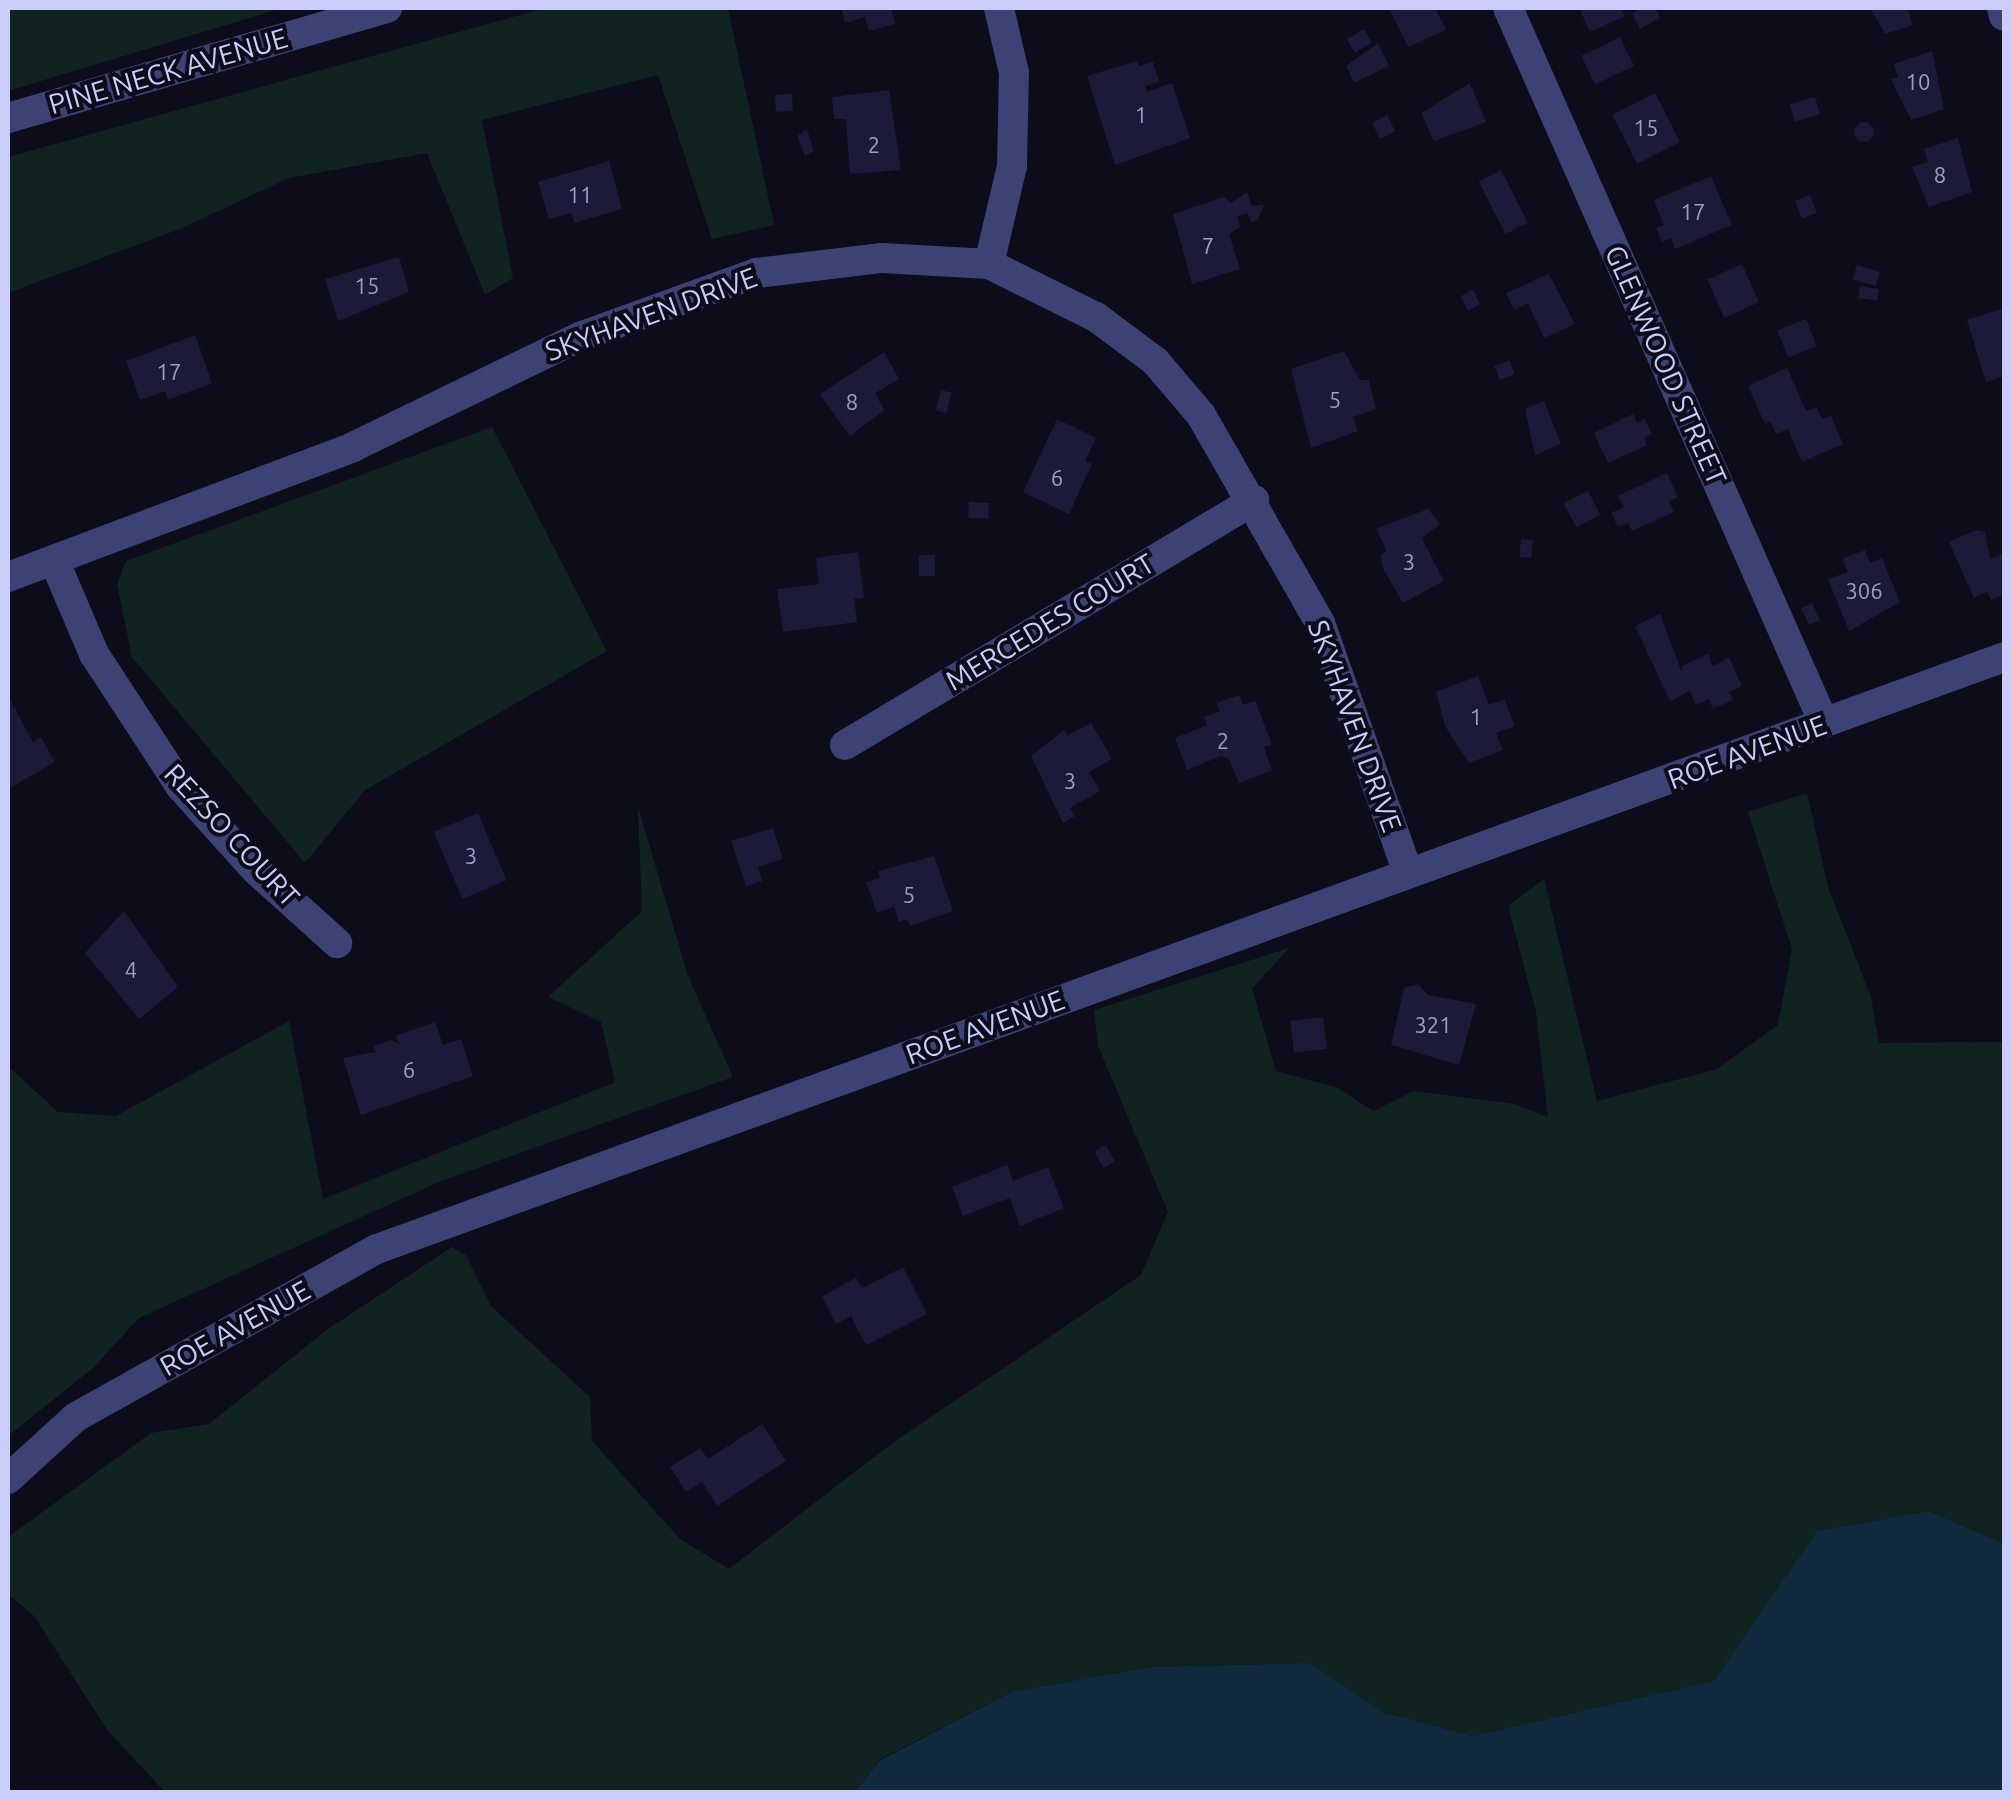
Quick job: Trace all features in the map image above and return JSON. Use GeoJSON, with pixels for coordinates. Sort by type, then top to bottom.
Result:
{"type":"FeatureCollection","features":[{"type":"Feature","properties":{"kind":"street","name":"PINE NECK AVENUE"},"geometry":{"type":"LineString","coordinates":[[8,118],[387,8]]}},
{"type":"Feature","properties":{"kind":"street"},"geometry":{"type":"LineString","coordinates":[[988,264],[1012,166],[1014,74],[1000,8]]}},
{"type":"Feature","properties":{"kind":"street","name":"GLENWOOD STREET"},"geometry":{"type":"LineString","coordinates":[[1508,8],[1824,724]]}},
{"type":"Feature","properties":{"kind":"street"},"geometry":{"type":"LineString","coordinates":[[2002,8],[2004,16]]}},
{"type":"Feature","properties":{"kind":"street","name":"SKYHAVEN DRIVE"},"geometry":{"type":"LineString","coordinates":[[8,577],[353,447],[582,336],[756,273],[882,258],[988,264],[1096,317],[1155,361],[1200,415],[1254,500],[1320,623],[1408,872]]}},
{"type":"Feature","properties":{"kind":"street","name":"MERCEDES COURT"},"geometry":{"type":"LineString","coordinates":[[845,744],[1254,500]]}},
{"type":"Feature","properties":{"kind":"street","name":"REZSO COURT"},"geometry":{"type":"LineString","coordinates":[[54,560],[94,654],[180,786],[257,871],[337,944]]}},
{"type":"Feature","properties":{"kind":"street","name":"ROE AVENUE"},"geometry":{"type":"LineString","coordinates":[[8,1479],[76,1417],[377,1249],[2004,657]]}},
{"type":"Feature","properties":{"kind":"green space"},"geometry":{"type":"Polygon","coordinates":[[[8,8],[282,8],[8,91],[8,8]]]}},
{"type":"Feature","properties":{"kind":"green space"},"geometry":{"type":"Polygon","coordinates":[[[545,8],[728,8],[774,225],[712,239],[658,75],[482,120],[513,278],[485,295],[427,153],[289,178],[182,228],[8,293],[8,157],[545,8]]]}},
{"type":"Feature","properties":{"kind":"green space"},"geometry":{"type":"Polygon","coordinates":[[[492,427],[607,651],[365,790],[305,863],[132,657],[117,584],[126,561],[492,427]]]}},
{"type":"Feature","properties":{"kind":"green space"},"geometry":{"type":"Polygon","coordinates":[[[1807,793],[1828,887],[1871,997],[1879,1043],[2004,1042],[2004,1544],[1929,1511],[1817,1531],[1715,1681],[1472,1736],[1383,1712],[1310,1663],[1153,1667],[1013,1691],[879,1760],[855,1792],[165,1792],[108,1731],[34,1616],[8,1594],[8,1537],[151,1433],[209,1424],[328,1329],[452,1247],[466,1255],[491,1306],[590,1397],[592,1441],[680,1539],[729,1569],[891,1444],[1141,1275],[1168,1212],[1098,1046],[1094,1010],[1289,948],[1252,989],[1276,1071],[1338,1088],[1373,1111],[1414,1091],[1514,1104],[1548,1117],[1536,1012],[1508,906],[1544,879],[1597,1101],[1717,1069],[1778,1025],[1792,949],[1748,812],[1807,793]]]}},
{"type":"Feature","properties":{"kind":"green space"},"geometry":{"type":"Polygon","coordinates":[[[638,807],[688,976],[733,1077],[441,1181],[139,1318],[93,1368],[8,1436],[8,1066],[58,1112],[116,1116],[289,1021],[323,1199],[615,1082],[601,1022],[548,997],[642,911],[638,807]]]}},
{"type":"Feature","properties":{"kind":"water"},"geometry":{"type":"Polygon","coordinates":[[[1929,1511],[2004,1544],[2004,1792],[855,1792],[879,1761],[1013,1691],[1153,1667],[1310,1663],[1383,1712],[1472,1736],[1714,1681],[1817,1531],[1929,1511]]]}},
{"type":"Feature","properties":{"kind":"building"},"geometry":{"type":"Polygon","coordinates":[[[841,8],[891,8],[895,24],[869,31],[865,17],[845,23],[841,8]]]}},
{"type":"Feature","properties":{"kind":"building"},"geometry":{"type":"Polygon","coordinates":[[[1389,8],[1435,8],[1446,30],[1408,47],[1389,8]]]}},
{"type":"Feature","properties":{"kind":"building"},"geometry":{"type":"Polygon","coordinates":[[[1579,8],[1621,8],[1625,16],[1590,32],[1579,8]]]}},
{"type":"Feature","properties":{"kind":"building"},"geometry":{"type":"Polygon","coordinates":[[[1655,8],[1660,18],[1640,29],[1632,13],[1655,8]]]}},
{"type":"Feature","properties":{"kind":"building"},"geometry":{"type":"Polygon","coordinates":[[[1870,8],[1907,8],[1913,25],[1885,34],[1870,8]]]}},
{"type":"Feature","properties":{"kind":"building"},"geometry":{"type":"Polygon","coordinates":[[[1364,29],[1372,43],[1355,53],[1347,39],[1364,29]]]}},
{"type":"Feature","properties":{"kind":"building"},"geometry":{"type":"Polygon","coordinates":[[[1620,37],[1634,66],[1595,85],[1581,56],[1620,37]]]}},
{"type":"Feature","properties":{"kind":"building"},"geometry":{"type":"Polygon","coordinates":[[[1378,43],[1389,66],[1354,83],[1346,66],[1378,43]]]}},
{"type":"Feature","properties":{"kind":"building"},"geometry":{"type":"Polygon","coordinates":[[[1932,51],[1944,109],[1911,120],[1891,79],[1898,77],[1894,64],[1932,51]]]}},
{"type":"Feature","properties":{"kind":"building"},"geometry":{"type":"Polygon","coordinates":[[[1137,61],[1139,66],[1153,62],[1159,82],[1145,86],[1147,92],[1172,83],[1190,138],[1115,165],[1087,76],[1137,61]]]}},
{"type":"Feature","properties":{"kind":"building"},"geometry":{"type":"Polygon","coordinates":[[[1470,83],[1486,122],[1434,141],[1421,113],[1470,83]]]}},
{"type":"Feature","properties":{"kind":"building"},"geometry":{"type":"Polygon","coordinates":[[[889,90],[901,170],[850,174],[846,119],[834,119],[832,97],[889,90]]]}},
{"type":"Feature","properties":{"kind":"building"},"geometry":{"type":"Polygon","coordinates":[[[1655,93],[1680,142],[1637,164],[1612,115],[1655,93]]]}},
{"type":"Feature","properties":{"kind":"building"},"geometry":{"type":"Polygon","coordinates":[[[792,94],[793,111],[776,112],[775,95],[792,94]]]}},
{"type":"Feature","properties":{"kind":"building"},"geometry":{"type":"Polygon","coordinates":[[[1815,97],[1820,114],[1795,121],[1790,104],[1815,97]]]}},
{"type":"Feature","properties":{"kind":"building"},"geometry":{"type":"Polygon","coordinates":[[[1387,115],[1395,131],[1380,139],[1372,123],[1387,115]]]}},
{"type":"Feature","properties":{"kind":"building"},"geometry":{"type":"Polygon","coordinates":[[[1864,122],[1874,132],[1864,142],[1854,132],[1864,122]]]}},
{"type":"Feature","properties":{"kind":"building"},"geometry":{"type":"Polygon","coordinates":[[[807,129],[814,151],[805,156],[797,136],[807,129]]]}},
{"type":"Feature","properties":{"kind":"building"},"geometry":{"type":"Polygon","coordinates":[[[1958,138],[1972,192],[1929,207],[1912,167],[1928,162],[1924,149],[1958,138]]]}},
{"type":"Feature","properties":{"kind":"building"},"geometry":{"type":"Polygon","coordinates":[[[609,161],[622,209],[574,223],[571,213],[549,219],[538,182],[609,161]]]}},
{"type":"Feature","properties":{"kind":"building"},"geometry":{"type":"Polygon","coordinates":[[[1501,170],[1528,223],[1506,234],[1479,181],[1501,170]]]}},
{"type":"Feature","properties":{"kind":"building"},"geometry":{"type":"Polygon","coordinates":[[[1711,176],[1732,225],[1675,249],[1671,238],[1662,242],[1656,228],[1664,225],[1654,200],[1711,176]]]}},
{"type":"Feature","properties":{"kind":"building"},"geometry":{"type":"Polygon","coordinates":[[[1247,192],[1252,206],[1264,205],[1257,220],[1251,222],[1248,213],[1237,217],[1240,227],[1229,234],[1240,269],[1192,284],[1173,214],[1224,197],[1231,203],[1247,192]]]}},
{"type":"Feature","properties":{"kind":"building"},"geometry":{"type":"Polygon","coordinates":[[[1810,195],[1817,213],[1802,218],[1795,201],[1810,195]]]}},
{"type":"Feature","properties":{"kind":"building"},"geometry":{"type":"Polygon","coordinates":[[[399,257],[409,292],[338,321],[325,279],[399,257]]]}},
{"type":"Feature","properties":{"kind":"building"},"geometry":{"type":"Polygon","coordinates":[[[1742,264],[1759,302],[1724,318],[1707,279],[1742,264]]]}},
{"type":"Feature","properties":{"kind":"building"},"geometry":{"type":"Polygon","coordinates":[[[1857,265],[1880,272],[1876,286],[1853,279],[1857,265]]]}},
{"type":"Feature","properties":{"kind":"building"},"geometry":{"type":"Polygon","coordinates":[[[1549,274],[1575,324],[1544,338],[1528,303],[1514,310],[1506,293],[1549,274]]]}},
{"type":"Feature","properties":{"kind":"building"},"geometry":{"type":"Polygon","coordinates":[[[1860,286],[1879,289],[1877,301],[1858,298],[1860,286]]]}},
{"type":"Feature","properties":{"kind":"building"},"geometry":{"type":"Polygon","coordinates":[[[1473,290],[1480,304],[1468,311],[1461,296],[1473,290]]]}},
{"type":"Feature","properties":{"kind":"building"},"geometry":{"type":"Polygon","coordinates":[[[2004,308],[2004,376],[1986,382],[1967,320],[2004,308]]]}},
{"type":"Feature","properties":{"kind":"building"},"geometry":{"type":"Polygon","coordinates":[[[1806,319],[1817,346],[1788,358],[1777,331],[1806,319]]]}},
{"type":"Feature","properties":{"kind":"building"},"geometry":{"type":"Polygon","coordinates":[[[195,335],[212,383],[168,400],[165,391],[140,400],[126,361],[195,335]]]}},
{"type":"Feature","properties":{"kind":"building"},"geometry":{"type":"Polygon","coordinates":[[[1344,351],[1360,380],[1369,380],[1376,409],[1353,417],[1358,431],[1311,448],[1291,369],[1344,351]]]}},
{"type":"Feature","properties":{"kind":"building"},"geometry":{"type":"Polygon","coordinates":[[[884,352],[899,379],[875,393],[884,410],[850,436],[820,394],[884,352]]]}},
{"type":"Feature","properties":{"kind":"building"},"geometry":{"type":"Polygon","coordinates":[[[1509,360],[1515,374],[1500,380],[1494,366],[1509,360]]]}},
{"type":"Feature","properties":{"kind":"building"},"geometry":{"type":"Polygon","coordinates":[[[1787,368],[1806,411],[1817,407],[1822,419],[1831,416],[1843,444],[1802,462],[1788,429],[1776,434],[1770,421],[1765,424],[1748,386],[1787,368]]]}},
{"type":"Feature","properties":{"kind":"building"},"geometry":{"type":"Polygon","coordinates":[[[941,390],[952,393],[946,413],[936,410],[941,390]]]}},
{"type":"Feature","properties":{"kind":"building"},"geometry":{"type":"Polygon","coordinates":[[[1544,401],[1561,444],[1535,455],[1525,409],[1544,401]]]}},
{"type":"Feature","properties":{"kind":"building"},"geometry":{"type":"Polygon","coordinates":[[[1633,414],[1637,423],[1645,419],[1652,434],[1644,438],[1647,445],[1608,463],[1594,433],[1633,414]]]}},
{"type":"Feature","properties":{"kind":"building"},"geometry":{"type":"Polygon","coordinates":[[[1057,419],[1096,438],[1085,461],[1092,464],[1069,514],[1023,492],[1057,419]]]}},
{"type":"Feature","properties":{"kind":"building"},"geometry":{"type":"Polygon","coordinates":[[[1667,473],[1678,497],[1669,501],[1674,512],[1632,531],[1628,523],[1618,527],[1611,513],[1624,507],[1618,496],[1667,473]]]}},
{"type":"Feature","properties":{"kind":"building"},"geometry":{"type":"Polygon","coordinates":[[[1588,491],[1600,515],[1576,527],[1564,503],[1588,491]]]}},
{"type":"Feature","properties":{"kind":"building"},"geometry":{"type":"Polygon","coordinates":[[[969,502],[989,503],[988,519],[968,518],[969,502]]]}},
{"type":"Feature","properties":{"kind":"building"},"geometry":{"type":"Polygon","coordinates":[[[1428,509],[1440,524],[1422,538],[1444,581],[1403,603],[1384,570],[1380,555],[1387,551],[1376,529],[1428,509]]]}},
{"type":"Feature","properties":{"kind":"building"},"geometry":{"type":"Polygon","coordinates":[[[1976,530],[1985,532],[1990,559],[2004,553],[2004,594],[1991,600],[1987,592],[1974,598],[1949,542],[1976,530]]]}},
{"type":"Feature","properties":{"kind":"building"},"geometry":{"type":"Polygon","coordinates":[[[1521,539],[1533,540],[1531,558],[1519,557],[1521,539]]]}},
{"type":"Feature","properties":{"kind":"building"},"geometry":{"type":"Polygon","coordinates":[[[1865,550],[1870,563],[1882,558],[1900,602],[1849,631],[1828,579],[1848,572],[1842,559],[1865,550]]]}},
{"type":"Feature","properties":{"kind":"building"},"geometry":{"type":"Polygon","coordinates":[[[858,552],[864,598],[854,599],[857,622],[783,632],[777,589],[819,584],[816,558],[858,552]]]}},
{"type":"Feature","properties":{"kind":"building"},"geometry":{"type":"Polygon","coordinates":[[[919,555],[935,555],[935,576],[919,576],[919,555]]]}},
{"type":"Feature","properties":{"kind":"building"},"geometry":{"type":"Polygon","coordinates":[[[1812,603],[1820,620],[1809,625],[1801,608],[1812,603]]]}},
{"type":"Feature","properties":{"kind":"building"},"geometry":{"type":"Polygon","coordinates":[[[1660,614],[1682,673],[1682,666],[1708,654],[1713,666],[1729,658],[1742,686],[1729,692],[1733,700],[1713,709],[1709,699],[1696,705],[1690,691],[1670,701],[1635,626],[1660,614]]]}},
{"type":"Feature","properties":{"kind":"building"},"geometry":{"type":"Polygon","coordinates":[[[1478,676],[1489,705],[1504,699],[1515,726],[1496,733],[1503,750],[1469,763],[1445,726],[1436,692],[1478,676]]]}},
{"type":"Feature","properties":{"kind":"building"},"geometry":{"type":"Polygon","coordinates":[[[1239,695],[1243,705],[1255,701],[1272,744],[1264,747],[1272,770],[1239,783],[1229,759],[1221,756],[1187,770],[1175,738],[1207,725],[1204,717],[1220,711],[1217,703],[1239,695]]]}},
{"type":"Feature","properties":{"kind":"building"},"geometry":{"type":"Polygon","coordinates":[[[8,696],[33,742],[41,737],[55,762],[8,789],[8,696]]]}},
{"type":"Feature","properties":{"kind":"building"},"geometry":{"type":"Polygon","coordinates":[[[1091,723],[1112,759],[1089,772],[1100,791],[1070,808],[1075,816],[1063,823],[1031,756],[1064,730],[1067,736],[1091,723]]]}},
{"type":"Feature","properties":{"kind":"building"},"geometry":{"type":"Polygon","coordinates":[[[478,813],[507,880],[462,899],[434,832],[478,813]]]}},
{"type":"Feature","properties":{"kind":"building"},"geometry":{"type":"Polygon","coordinates":[[[773,828],[783,859],[758,867],[762,881],[746,886],[731,841],[773,828]]]}},
{"type":"Feature","properties":{"kind":"building"},"geometry":{"type":"Polygon","coordinates":[[[934,856],[953,911],[910,926],[907,919],[899,922],[894,907],[877,913],[866,882],[880,878],[878,871],[934,856]]]}},
{"type":"Feature","properties":{"kind":"building"},"geometry":{"type":"Polygon","coordinates":[[[124,911],[178,987],[139,1019],[85,953],[124,911]]]}},
{"type":"Feature","properties":{"kind":"building"},"geometry":{"type":"Polygon","coordinates":[[[1418,984],[1428,995],[1476,1004],[1459,1065],[1391,1045],[1404,988],[1418,984]]]}},
{"type":"Feature","properties":{"kind":"building"},"geometry":{"type":"Polygon","coordinates":[[[1323,1017],[1327,1049],[1294,1053],[1290,1021],[1323,1017]]]}},
{"type":"Feature","properties":{"kind":"building"},"geometry":{"type":"Polygon","coordinates":[[[435,1022],[443,1045],[461,1039],[473,1076],[361,1115],[343,1058],[376,1052],[373,1046],[391,1040],[399,1044],[396,1036],[435,1022]]]}},
{"type":"Feature","properties":{"kind":"building"},"geometry":{"type":"Polygon","coordinates":[[[1106,1145],[1115,1162],[1103,1168],[1095,1151],[1106,1145]]]}},
{"type":"Feature","properties":{"kind":"building"},"geometry":{"type":"Polygon","coordinates":[[[1007,1165],[1013,1181],[1048,1167],[1064,1208],[1020,1226],[1010,1198],[963,1216],[952,1187],[1007,1165]]]}},
{"type":"Feature","properties":{"kind":"building"},"geometry":{"type":"Polygon","coordinates":[[[903,1267],[927,1314],[866,1345],[851,1316],[836,1324],[822,1296],[856,1278],[862,1288],[903,1267]]]}},
{"type":"Feature","properties":{"kind":"building"},"geometry":{"type":"Polygon","coordinates":[[[762,1424],[786,1461],[717,1506],[702,1482],[686,1492],[670,1467],[700,1448],[708,1459],[762,1424]]]}}]}
